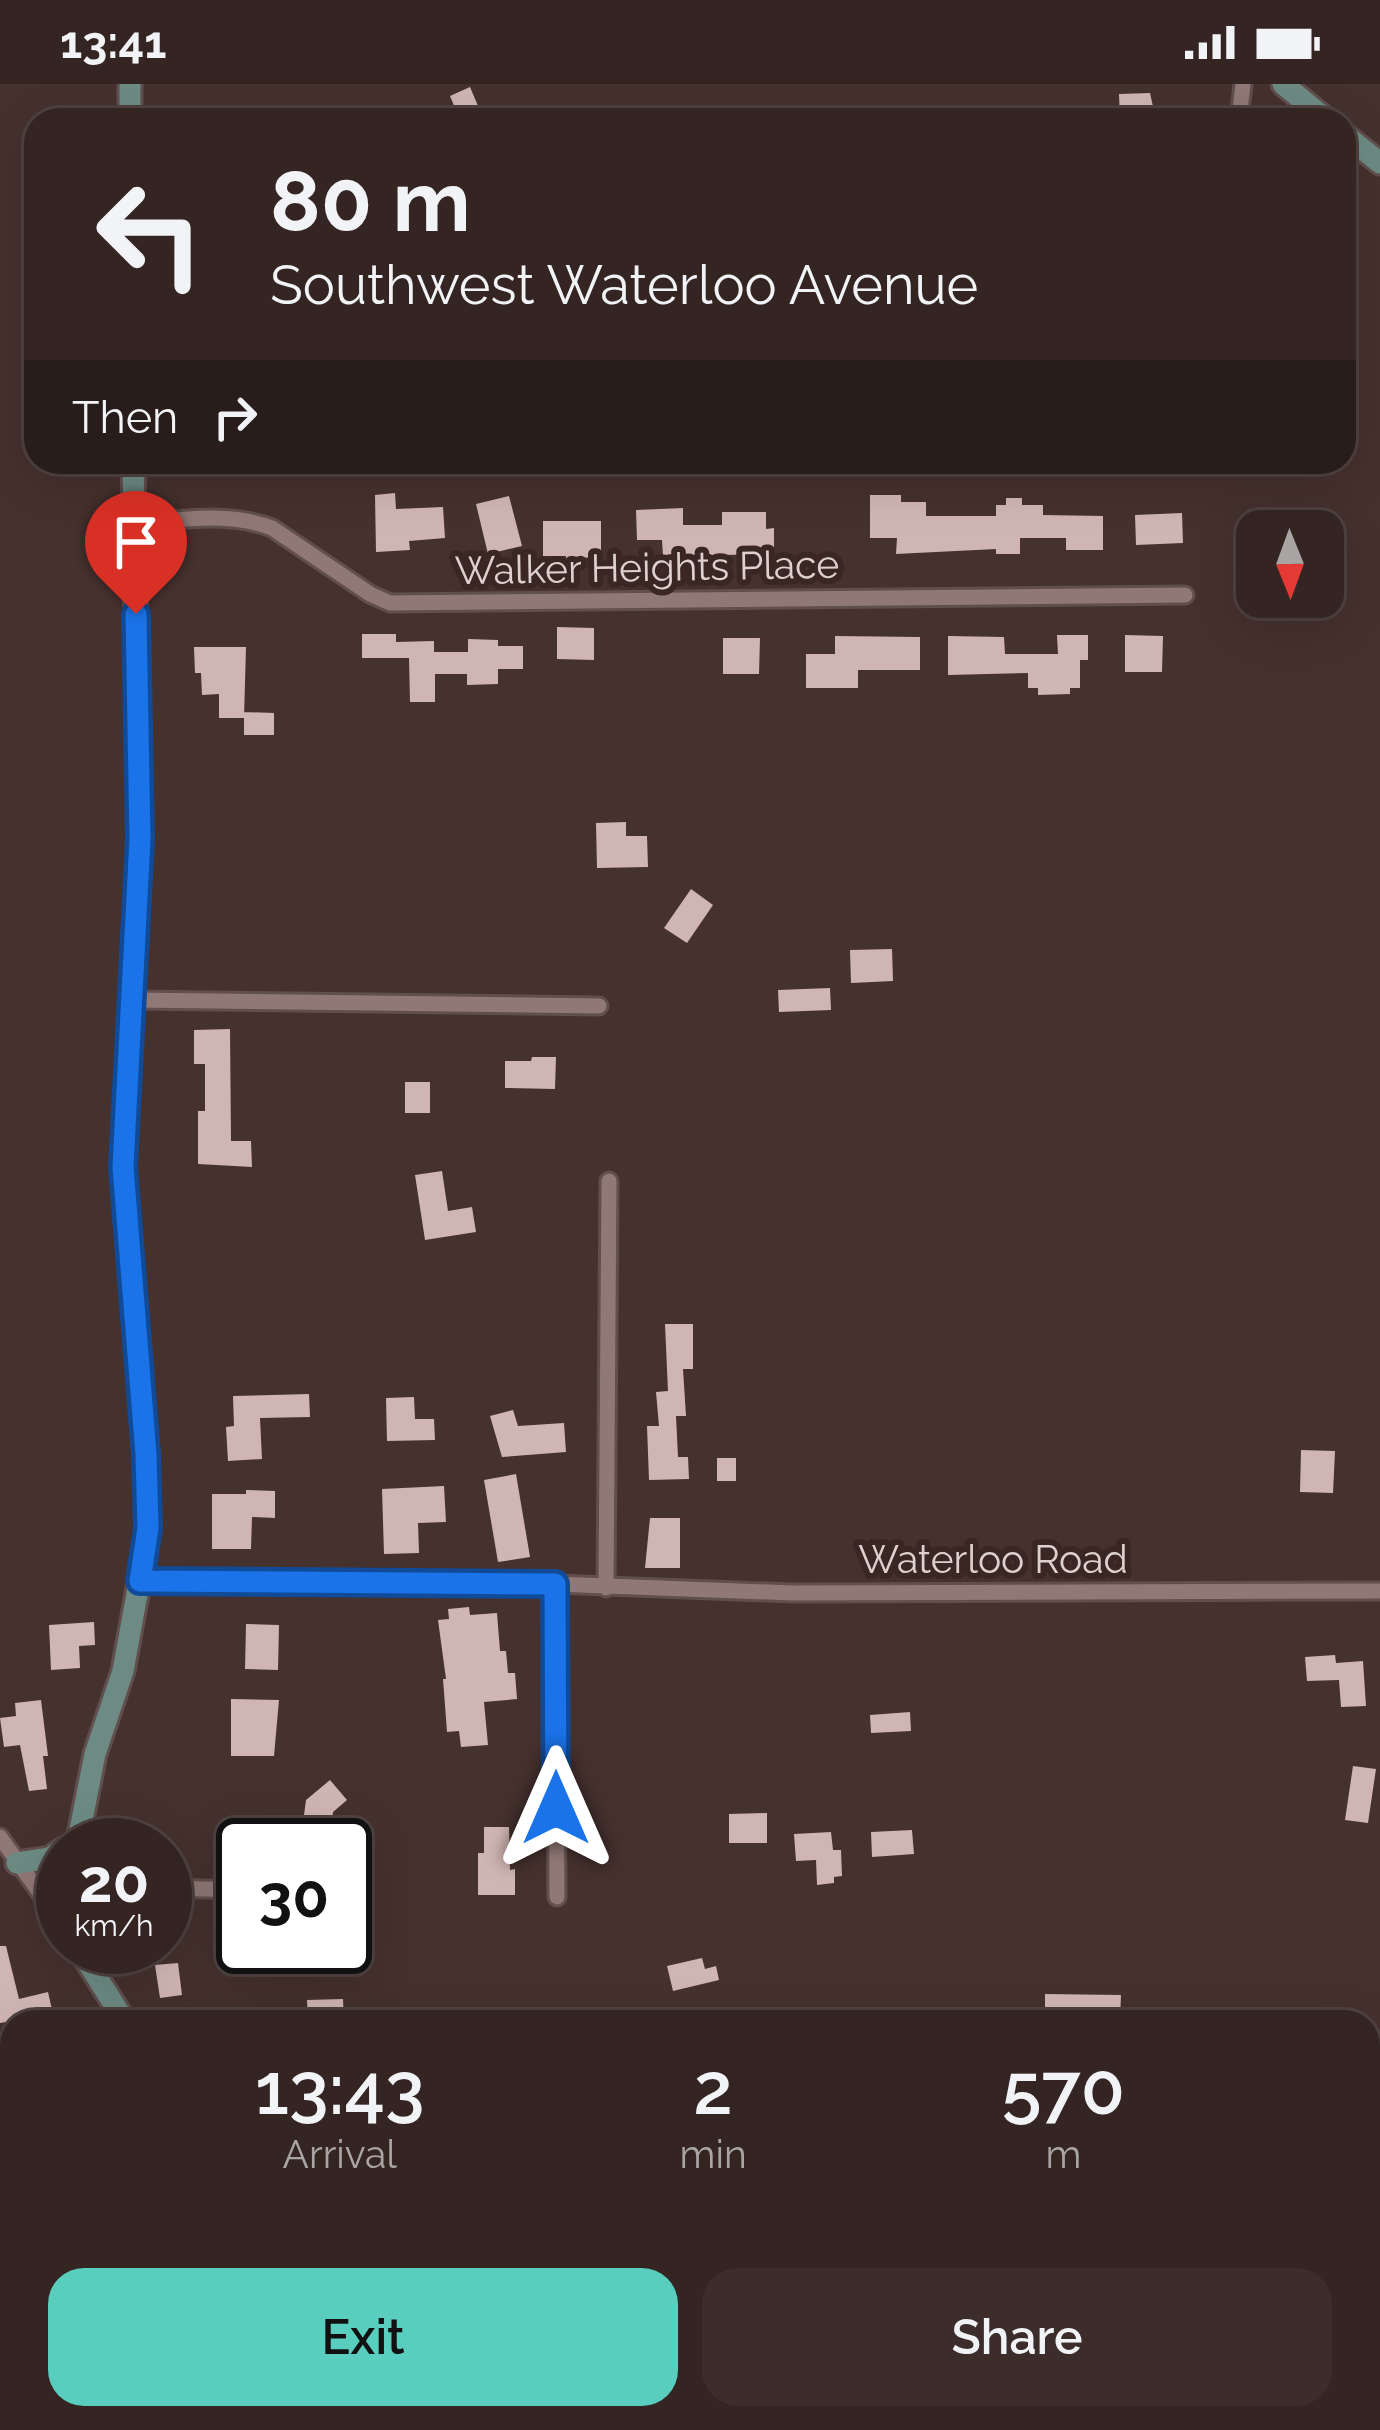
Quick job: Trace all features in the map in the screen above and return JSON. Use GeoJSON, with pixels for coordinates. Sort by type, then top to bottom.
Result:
{"type":"FeatureCollection","features":[{"type":"Feature","properties":{"kind":"street"},"geometry":{"type":"LineString","coordinates":[[1283,84],[1312,108]]}},
{"type":"Feature","properties":{"kind":"street"},"geometry":{"type":"LineString","coordinates":[[1356,144],[1380,164]]}},
{"type":"Feature","properties":{"kind":"street"},"geometry":{"type":"LineString","coordinates":[[78,1818],[123,1671],[148,1528],[123,1167],[140,839],[134,474]]}},
{"type":"Feature","properties":{"kind":"street","name":"Walker Heights Place"},"geometry":{"type":"LineString","coordinates":[[134,524],[226,518],[254,521],[390,603],[1185,595]]}},
{"type":"Feature","properties":{"kind":"street"},"geometry":{"type":"LineString","coordinates":[[133,1000],[599,1006]]}},
{"type":"Feature","properties":{"kind":"street"},"geometry":{"type":"LineString","coordinates":[[606,1588],[609,1181]]}},
{"type":"Feature","properties":{"kind":"street","name":"Waterloo Road"},"geometry":{"type":"LineString","coordinates":[[140,1581],[555,1584],[793,1593],[1380,1591]]}},
{"type":"Feature","properties":{"kind":"street"},"geometry":{"type":"LineString","coordinates":[[555,1584],[557,1897]]}},
{"type":"Feature","properties":{"kind":"street"},"geometry":{"type":"LineString","coordinates":[[0,1838],[36,1889]]}},
{"type":"Feature","properties":{"kind":"street"},"geometry":{"type":"LineString","coordinates":[[17,1863],[36,1860]]}},
{"type":"Feature","properties":{"kind":"street"},"geometry":{"type":"LineString","coordinates":[[95,1974],[117,2010]]}},
{"type":"Feature","properties":{"kind":"building"},"geometry":{"type":"Polygon","coordinates":[[[470,87],[479,108],[455,108],[450,96],[470,87]]]}},
{"type":"Feature","properties":{"kind":"building"},"geometry":{"type":"Polygon","coordinates":[[[1150,93],[1153,108],[1120,108],[1119,94],[1150,93]]]}},
{"type":"Feature","properties":{"kind":"building"},"geometry":{"type":"Polygon","coordinates":[[[395,493],[396,509],[443,507],[445,538],[409,541],[410,550],[376,552],[375,495],[395,493]]]}},
{"type":"Feature","properties":{"kind":"building"},"geometry":{"type":"Polygon","coordinates":[[[870,495],[901,495],[901,502],[926,502],[926,516],[996,516],[996,505],[1006,505],[1006,498],[1022,498],[1022,505],[1043,505],[1043,515],[1103,516],[1103,550],[1066,550],[1066,538],[1020,538],[1020,554],[996,554],[996,549],[896,554],[897,538],[870,538],[870,495]]]}},
{"type":"Feature","properties":{"kind":"building"},"geometry":{"type":"Polygon","coordinates":[[[509,496],[522,546],[488,554],[476,504],[509,496]]]}},
{"type":"Feature","properties":{"kind":"building"},"geometry":{"type":"Polygon","coordinates":[[[683,508],[683,525],[722,525],[722,512],[766,512],[766,529],[774,528],[774,554],[663,556],[662,540],[637,540],[636,510],[683,508]]]}},
{"type":"Feature","properties":{"kind":"building"},"geometry":{"type":"Polygon","coordinates":[[[1182,513],[1183,543],[1136,545],[1135,515],[1182,513]]]}},
{"type":"Feature","properties":{"kind":"building"},"geometry":{"type":"Polygon","coordinates":[[[543,521],[601,521],[601,556],[566,560],[566,556],[543,556],[543,521]]]}},
{"type":"Feature","properties":{"kind":"building"},"geometry":{"type":"Polygon","coordinates":[[[557,627],[594,628],[594,660],[557,659],[557,627]]]}},
{"type":"Feature","properties":{"kind":"building"},"geometry":{"type":"Polygon","coordinates":[[[362,634],[396,634],[396,642],[434,641],[434,652],[468,652],[468,639],[498,640],[498,646],[523,646],[523,669],[498,669],[498,684],[467,685],[467,674],[435,674],[435,702],[410,702],[409,658],[362,658],[362,634]]]}},
{"type":"Feature","properties":{"kind":"building"},"geometry":{"type":"Polygon","coordinates":[[[1057,635],[1088,635],[1088,660],[1080,660],[1080,688],[1070,688],[1070,694],[1038,695],[1038,688],[1028,688],[1028,673],[948,675],[948,636],[1004,637],[1005,654],[1058,654],[1057,635]]]}},
{"type":"Feature","properties":{"kind":"building"},"geometry":{"type":"Polygon","coordinates":[[[1125,635],[1163,636],[1162,672],[1125,672],[1125,635]]]}},
{"type":"Feature","properties":{"kind":"building"},"geometry":{"type":"Polygon","coordinates":[[[835,636],[920,637],[920,670],[858,670],[858,688],[806,688],[806,654],[835,654],[835,636]]]}},
{"type":"Feature","properties":{"kind":"building"},"geometry":{"type":"Polygon","coordinates":[[[723,638],[760,638],[759,674],[723,674],[723,638]]]}},
{"type":"Feature","properties":{"kind":"building"},"geometry":{"type":"Polygon","coordinates":[[[194,647],[246,647],[244,718],[219,718],[219,694],[202,695],[194,647]]]}},
{"type":"Feature","properties":{"kind":"building"},"geometry":{"type":"Polygon","coordinates":[[[244,712],[274,713],[274,735],[244,735],[244,712]]]}},
{"type":"Feature","properties":{"kind":"building"},"geometry":{"type":"Polygon","coordinates":[[[626,822],[626,836],[647,836],[648,867],[597,868],[596,823],[626,822]]]}},
{"type":"Feature","properties":{"kind":"building"},"geometry":{"type":"Polygon","coordinates":[[[691,889],[713,905],[687,943],[664,928],[691,889]]]}},
{"type":"Feature","properties":{"kind":"building"},"geometry":{"type":"Polygon","coordinates":[[[892,949],[893,981],[851,983],[850,950],[892,949]]]}},
{"type":"Feature","properties":{"kind":"building"},"geometry":{"type":"Polygon","coordinates":[[[830,988],[831,1010],[779,1012],[778,990],[830,988]]]}},
{"type":"Feature","properties":{"kind":"building"},"geometry":{"type":"Polygon","coordinates":[[[230,1029],[231,1141],[251,1141],[252,1167],[198,1164],[198,1111],[205,1111],[205,1064],[194,1064],[194,1030],[230,1029]]]}},
{"type":"Feature","properties":{"kind":"building"},"geometry":{"type":"Polygon","coordinates":[[[532,1057],[556,1057],[555,1089],[505,1088],[505,1061],[531,1061],[532,1057]]]}},
{"type":"Feature","properties":{"kind":"building"},"geometry":{"type":"Polygon","coordinates":[[[405,1082],[430,1082],[430,1113],[405,1113],[405,1082]]]}},
{"type":"Feature","properties":{"kind":"building"},"geometry":{"type":"Polygon","coordinates":[[[442,1171],[448,1211],[472,1207],[476,1232],[425,1240],[415,1175],[442,1171]]]}},
{"type":"Feature","properties":{"kind":"building"},"geometry":{"type":"Polygon","coordinates":[[[665,1324],[693,1324],[693,1369],[683,1369],[686,1416],[676,1416],[678,1457],[688,1457],[689,1479],[649,1480],[647,1426],[659,1426],[656,1392],[668,1391],[665,1324]]]}},
{"type":"Feature","properties":{"kind":"building"},"geometry":{"type":"Polygon","coordinates":[[[309,1394],[310,1417],[260,1418],[262,1459],[228,1461],[226,1427],[234,1426],[233,1396],[309,1394]]]}},
{"type":"Feature","properties":{"kind":"building"},"geometry":{"type":"Polygon","coordinates":[[[414,1397],[415,1419],[434,1419],[435,1440],[387,1441],[386,1398],[414,1397]]]}},
{"type":"Feature","properties":{"kind":"building"},"geometry":{"type":"Polygon","coordinates":[[[513,1410],[518,1426],[564,1423],[566,1452],[502,1457],[490,1416],[513,1410]]]}},
{"type":"Feature","properties":{"kind":"building"},"geometry":{"type":"Polygon","coordinates":[[[1301,1450],[1335,1451],[1333,1493],[1300,1492],[1301,1450]]]}},
{"type":"Feature","properties":{"kind":"building"},"geometry":{"type":"Polygon","coordinates":[[[717,1458],[736,1458],[736,1481],[717,1481],[717,1458]]]}},
{"type":"Feature","properties":{"kind":"building"},"geometry":{"type":"Polygon","coordinates":[[[516,1474],[530,1557],[498,1562],[484,1480],[516,1474]]]}},
{"type":"Feature","properties":{"kind":"building"},"geometry":{"type":"Polygon","coordinates":[[[444,1486],[446,1522],[418,1523],[419,1553],[384,1554],[382,1489],[444,1486]]]}},
{"type":"Feature","properties":{"kind":"building"},"geometry":{"type":"Polygon","coordinates":[[[246,1490],[275,1491],[275,1518],[252,1517],[251,1549],[212,1549],[212,1494],[246,1494],[246,1490]]]}},
{"type":"Feature","properties":{"kind":"building"},"geometry":{"type":"Polygon","coordinates":[[[650,1518],[680,1518],[680,1568],[645,1568],[650,1518]]]}},
{"type":"Feature","properties":{"kind":"building"},"geometry":{"type":"Polygon","coordinates":[[[469,1607],[470,1615],[497,1613],[500,1651],[506,1651],[508,1673],[515,1673],[517,1699],[484,1702],[488,1745],[461,1747],[459,1731],[447,1732],[438,1620],[449,1619],[448,1609],[469,1607]]]}},
{"type":"Feature","properties":{"kind":"building"},"geometry":{"type":"Polygon","coordinates":[[[94,1622],[95,1645],[79,1646],[80,1668],[51,1670],[49,1625],[94,1622]]]}},
{"type":"Feature","properties":{"kind":"building"},"geometry":{"type":"Polygon","coordinates":[[[246,1624],[279,1625],[278,1670],[245,1669],[246,1624]]]}},
{"type":"Feature","properties":{"kind":"building"},"geometry":{"type":"Polygon","coordinates":[[[1335,1655],[1336,1663],[1363,1661],[1366,1706],[1341,1707],[1339,1680],[1307,1681],[1305,1657],[1335,1655]]]}},
{"type":"Feature","properties":{"kind":"building"},"geometry":{"type":"Polygon","coordinates":[[[231,1699],[279,1700],[274,1756],[231,1756],[231,1699]]]}},
{"type":"Feature","properties":{"kind":"building"},"geometry":{"type":"Polygon","coordinates":[[[41,1700],[47,1789],[29,1791],[20,1745],[4,1747],[0,1718],[16,1716],[15,1703],[41,1700]]]}},
{"type":"Feature","properties":{"kind":"building"},"geometry":{"type":"Polygon","coordinates":[[[910,1712],[911,1731],[871,1733],[870,1715],[910,1712]]]}},
{"type":"Feature","properties":{"kind":"building"},"geometry":{"type":"Polygon","coordinates":[[[1353,1766],[1376,1769],[1368,1823],[1345,1820],[1353,1766]]]}},
{"type":"Feature","properties":{"kind":"building"},"geometry":{"type":"Polygon","coordinates":[[[330,1780],[347,1800],[332,1818],[304,1818],[306,1800],[330,1780]]]}},
{"type":"Feature","properties":{"kind":"building"},"geometry":{"type":"Polygon","coordinates":[[[767,1813],[767,1843],[729,1843],[729,1814],[767,1813]]]}},
{"type":"Feature","properties":{"kind":"building"},"geometry":{"type":"Polygon","coordinates":[[[484,1827],[509,1827],[515,1895],[478,1895],[478,1853],[484,1853],[484,1827]]]}},
{"type":"Feature","properties":{"kind":"building"},"geometry":{"type":"Polygon","coordinates":[[[912,1830],[914,1854],[872,1857],[871,1832],[912,1830]]]}},
{"type":"Feature","properties":{"kind":"building"},"geometry":{"type":"Polygon","coordinates":[[[831,1832],[833,1850],[841,1850],[842,1876],[834,1877],[834,1883],[817,1885],[816,1860],[796,1861],[794,1834],[831,1832]]]}},
{"type":"Feature","properties":{"kind":"building"},"geometry":{"type":"Polygon","coordinates":[[[0,1946],[6,1946],[19,1999],[48,1992],[52,2010],[0,2010],[0,1946]]]}},
{"type":"Feature","properties":{"kind":"building"},"geometry":{"type":"Polygon","coordinates":[[[702,1958],[705,1969],[716,1966],[719,1980],[673,1991],[667,1966],[702,1958]]]}},
{"type":"Feature","properties":{"kind":"building"},"geometry":{"type":"Polygon","coordinates":[[[156,1974],[179,1974],[182,1995],[160,1998],[156,1974]]]}},
{"type":"Feature","properties":{"kind":"building"},"geometry":{"type":"Polygon","coordinates":[[[1045,1994],[1121,1995],[1120,2010],[1045,2010],[1045,1994]]]}},
{"type":"Feature","properties":{"kind":"building"},"geometry":{"type":"Polygon","coordinates":[[[343,1999],[343,2010],[307,2010],[307,2000],[343,1999]]]}},
{"type":"Feature","properties":{"kind":"route"},"geometry":{"type":"LineString","coordinates":[[136,614],[140,839],[123,1167],[146,1454],[148,1528],[140,1581],[555,1584],[556,1808]]}}]}
